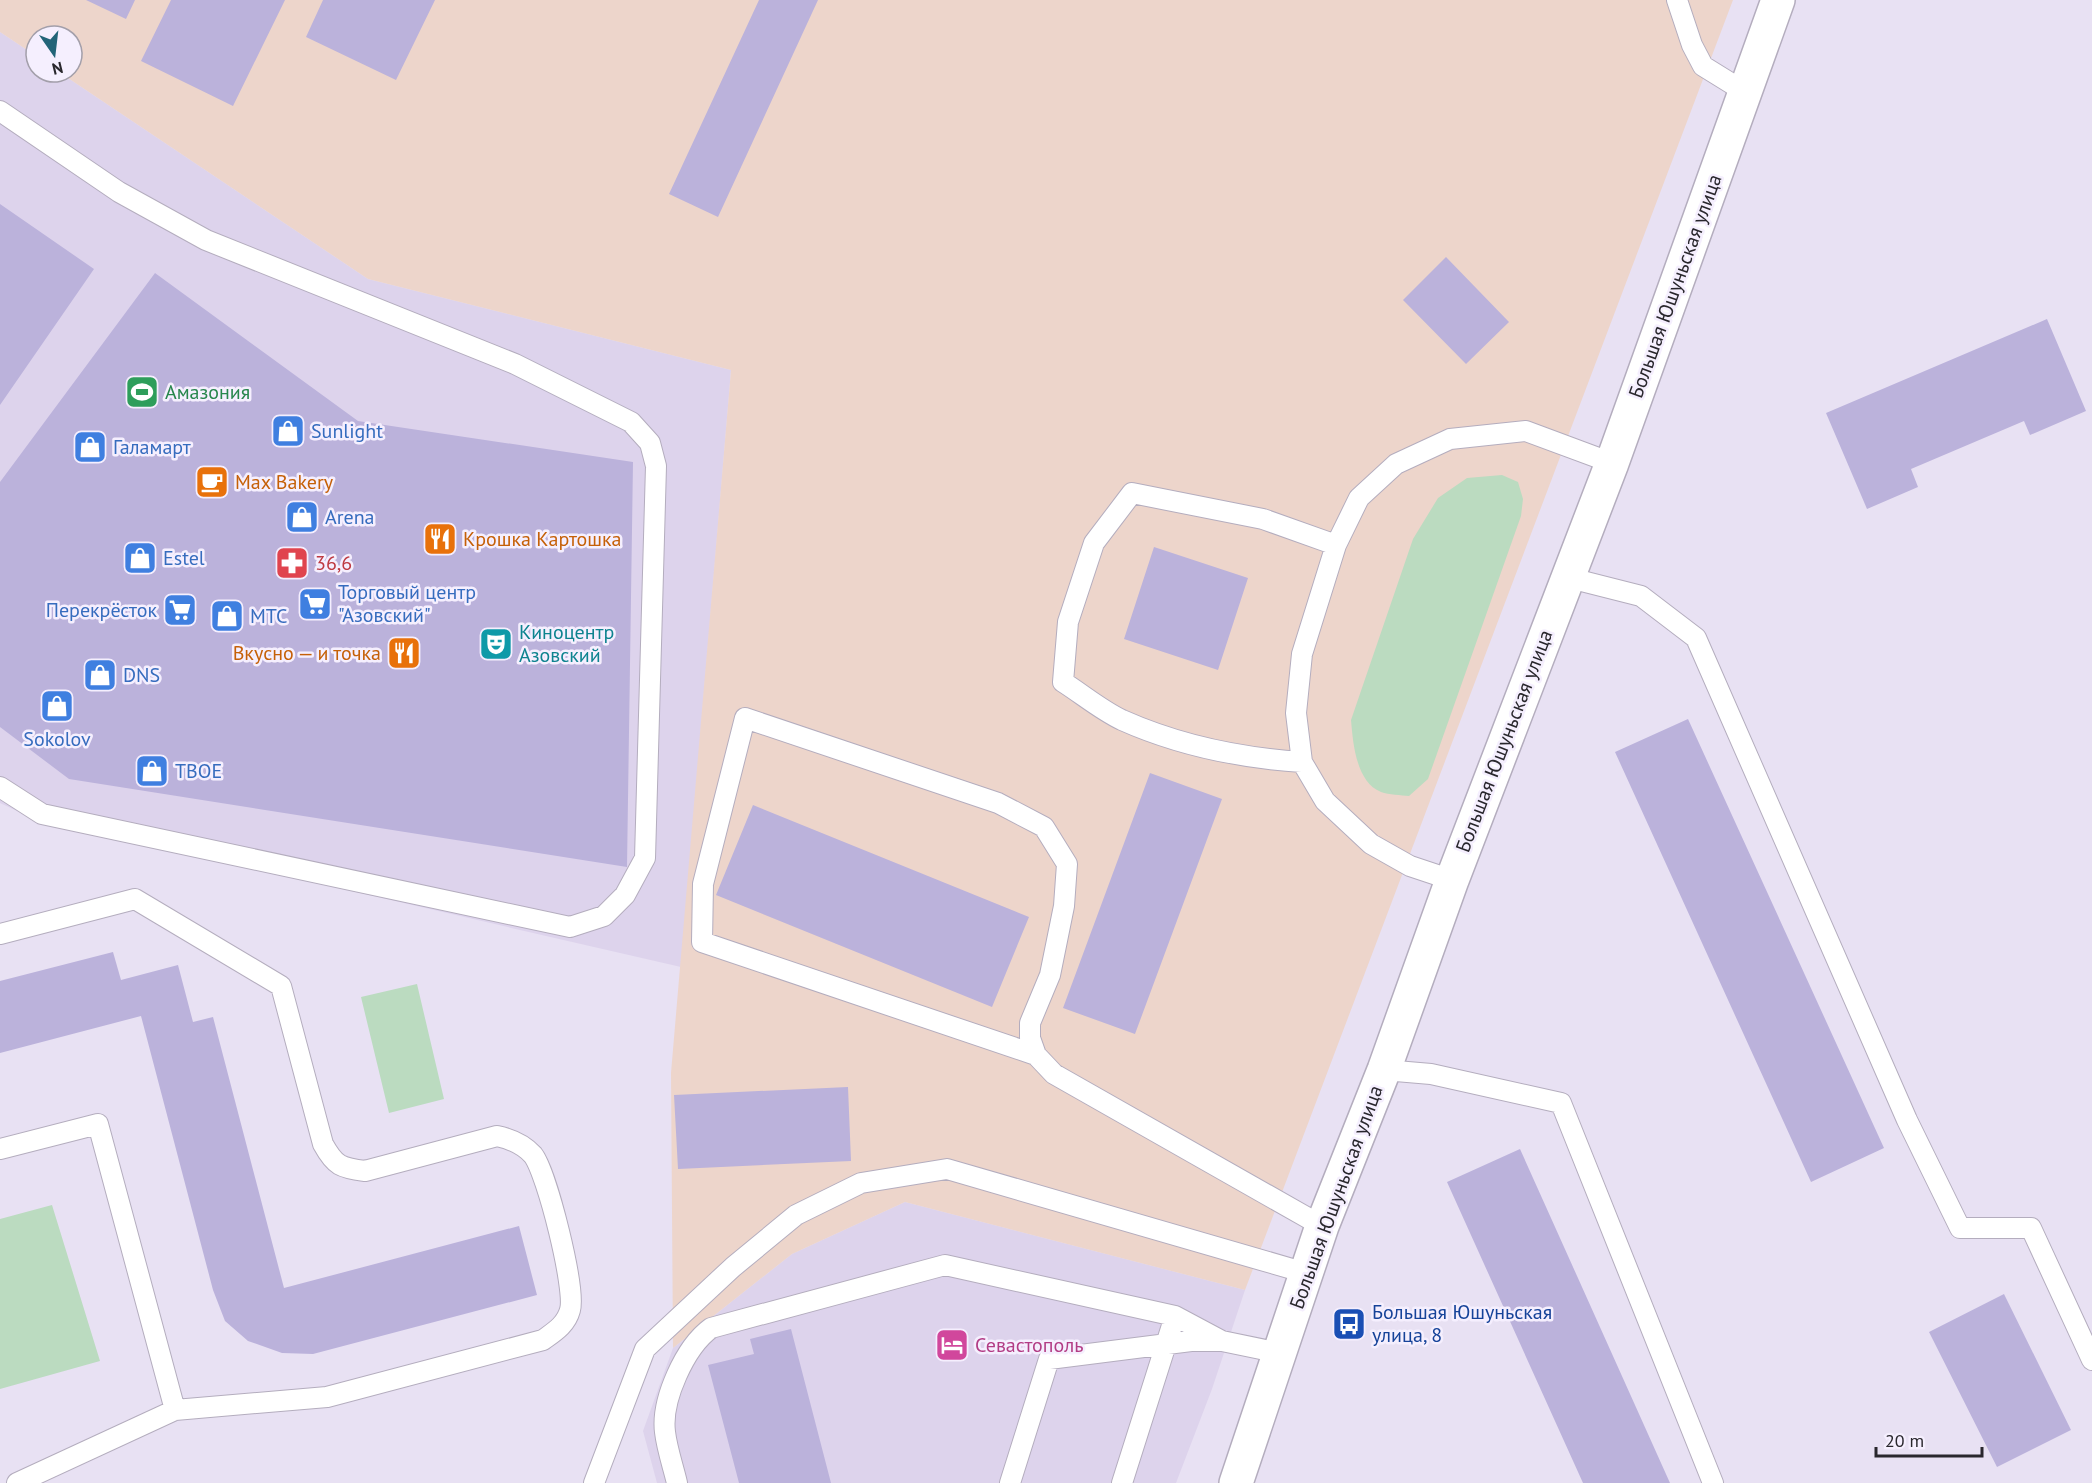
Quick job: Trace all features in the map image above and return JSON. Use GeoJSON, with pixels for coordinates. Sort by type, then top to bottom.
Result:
{"type":"FeatureCollection","features":[{"type":"Feature","properties":{"kind":"street","name":"Большая Юшуньская улица"},"geometry":{"type":"LineString","coordinates":[[1236,1483],[1322,1226],[1384,1070],[1452,880],[1611,463],[1778,0]]}},
{"type":"Feature","properties":{"kind":"lane"},"geometry":{"type":"LineString","coordinates":[[1677,0],[1692,45],[1703,66],[1745,92]]}},
{"type":"Feature","properties":{"kind":"lane"},"geometry":{"type":"LineString","coordinates":[[0,111],[119,192],[206,240],[515,364],[631,422],[650,443],[656,466],[645,858],[625,894],[604,916],[570,927],[42,814],[0,787]]}},
{"type":"Feature","properties":{"kind":"lane"},"geometry":{"type":"LineString","coordinates":[[1452,880],[1410,866],[1371,844],[1325,801],[1302,762],[1296,712],[1302,654],[1336,545],[1359,498],[1396,464],[1450,438],[1526,430],[1611,463]]}},
{"type":"Feature","properties":{"kind":"lane"},"geometry":{"type":"LineString","coordinates":[[1302,762],[1266,760],[1183,742],[1120,719],[1063,682],[1068,622],[1094,543],[1132,494],[1263,519],[1336,545]]}},
{"type":"Feature","properties":{"kind":"lane"},"geometry":{"type":"LineString","coordinates":[[1566,577],[1641,596],[1696,639],[1907,1120],[1960,1228],[2031,1228],[2092,1360]]}},
{"type":"Feature","properties":{"kind":"lane"},"geometry":{"type":"LineString","coordinates":[[1036,1054],[702,942],[703,884],[745,718],[998,803],[1044,827],[1067,864],[1064,906],[1050,975],[1030,1023],[1030,1038],[1036,1054],[1054,1074],[1322,1226]]}},
{"type":"Feature","properties":{"kind":"lane"},"geometry":{"type":"LineString","coordinates":[[0,934],[135,899],[281,986],[323,1144],[332,1162],[346,1169],[365,1171],[497,1136],[514,1140],[532,1155],[543,1173],[572,1290],[570,1311],[560,1328],[543,1341],[327,1397],[175,1410],[17,1483]]}},
{"type":"Feature","properties":{"kind":"lane"},"geometry":{"type":"LineString","coordinates":[[1384,1070],[1431,1074],[1562,1103],[1713,1483]]}},
{"type":"Feature","properties":{"kind":"lane"},"geometry":{"type":"LineString","coordinates":[[0,1149],[98,1124],[175,1410]]}},
{"type":"Feature","properties":{"kind":"lane"},"geometry":{"type":"LineString","coordinates":[[594,1483],[645,1348],[733,1267],[796,1215],[861,1183],[947,1169],[1306,1273]]}},
{"type":"Feature","properties":{"kind":"lane"},"geometry":{"type":"LineString","coordinates":[[677,1483],[665,1431],[666,1404],[689,1349],[711,1328],[945,1265],[1175,1316],[1222,1341]]}},
{"type":"Feature","properties":{"kind":"lane"},"geometry":{"type":"LineString","coordinates":[[1122,1483],[1175,1316]]}},
{"type":"Feature","properties":{"kind":"lane"},"geometry":{"type":"LineString","coordinates":[[1010,1483],[1049,1359],[1168,1342],[1222,1341],[1280,1353]]}},
{"type":"Feature","properties":{"kind":"shaded area"},"geometry":{"type":"Polygon","coordinates":[[[0,0],[1733,0],[1245,1290],[905,1202],[792,1254],[673,1348],[671,1073],[731,370],[368,279],[77,84],[84,84],[84,24],[24,24],[24,48],[0,32],[0,0]]]}},
{"type":"Feature","properties":{"kind":"shaded area"},"geometry":{"type":"Polygon","coordinates":[[[0,32],[24,48],[24,84],[77,84],[368,279],[731,370],[681,967],[30,817],[0,803],[0,32]]]}},
{"type":"Feature","properties":{"kind":"shaded area","name":"Севастополь"},"geometry":{"type":"Polygon","coordinates":[[[905,1202],[1245,1290],[1212,1389],[1176,1483],[657,1483],[643,1431],[673,1348],[792,1254],[905,1202]]]}},
{"type":"Feature","properties":{"kind":"green space"},"geometry":{"type":"Polygon","coordinates":[[[1502,475],[1518,482],[1523,499],[1521,516],[1428,779],[1409,796],[1381,792],[1366,780],[1361,771],[1357,761],[1351,720],[1413,539],[1438,498],[1467,478],[1502,475]]]}},
{"type":"Feature","properties":{"kind":"green space"},"geometry":{"type":"Polygon","coordinates":[[[417,984],[444,1099],[389,1113],[361,997],[417,984]]]}},
{"type":"Feature","properties":{"kind":"green space"},"geometry":{"type":"Polygon","coordinates":[[[52,1205],[100,1361],[0,1389],[0,1219],[52,1205]]]}},
{"type":"Feature","properties":{"kind":"building"},"geometry":{"type":"Polygon","coordinates":[[[86,0],[135,0],[126,19],[86,0]]]}},
{"type":"Feature","properties":{"kind":"building"},"geometry":{"type":"Polygon","coordinates":[[[171,0],[285,0],[233,106],[141,61],[171,0]]]}},
{"type":"Feature","properties":{"kind":"building"},"geometry":{"type":"Polygon","coordinates":[[[323,0],[435,0],[396,80],[306,37],[323,0]]]}},
{"type":"Feature","properties":{"kind":"building"},"geometry":{"type":"Polygon","coordinates":[[[759,0],[818,0],[718,217],[669,194],[759,0]]]}},
{"type":"Feature","properties":{"kind":"building"},"geometry":{"type":"Polygon","coordinates":[[[0,204],[94,269],[0,405],[0,204]]]}},
{"type":"Feature","properties":{"kind":"building"},"geometry":{"type":"Polygon","coordinates":[[[1446,257],[1509,322],[1466,364],[1403,300],[1446,257]]]}},
{"type":"Feature","properties":{"kind":"building","name":"Торговый центр \"Азовский\""},"geometry":{"type":"Polygon","coordinates":[[[155,273],[358,421],[633,462],[627,867],[69,779],[0,727],[0,482],[155,273]]]}},
{"type":"Feature","properties":{"kind":"building"},"geometry":{"type":"Polygon","coordinates":[[[2047,319],[2086,411],[2030,435],[2024,421],[1911,469],[1918,487],[1867,509],[1826,413],[2047,319]]]}},
{"type":"Feature","properties":{"kind":"building"},"geometry":{"type":"Polygon","coordinates":[[[1154,547],[1248,578],[1218,670],[1124,639],[1154,547]]]}},
{"type":"Feature","properties":{"kind":"building"},"geometry":{"type":"Polygon","coordinates":[[[1688,719],[1884,1148],[1811,1182],[1615,752],[1688,719]]]}},
{"type":"Feature","properties":{"kind":"building"},"geometry":{"type":"Polygon","coordinates":[[[1150,773],[1222,799],[1135,1034],[1063,1008],[1150,773]]]}},
{"type":"Feature","properties":{"kind":"building"},"geometry":{"type":"Polygon","coordinates":[[[753,805],[1029,917],[992,1007],[716,895],[753,805]]]}},
{"type":"Feature","properties":{"kind":"building"},"geometry":{"type":"Polygon","coordinates":[[[113,952],[121,980],[178,965],[193,1022],[213,1017],[284,1288],[519,1226],[537,1295],[313,1354],[282,1353],[248,1341],[225,1321],[213,1290],[141,1016],[0,1053],[0,981],[113,952]]]}},
{"type":"Feature","properties":{"kind":"building"},"geometry":{"type":"Polygon","coordinates":[[[848,1087],[851,1161],[678,1169],[674,1095],[848,1087]]]}},
{"type":"Feature","properties":{"kind":"building"},"geometry":{"type":"Polygon","coordinates":[[[1520,1149],[1670,1483],[1583,1483],[1447,1182],[1520,1149]]]}},
{"type":"Feature","properties":{"kind":"building"},"geometry":{"type":"Polygon","coordinates":[[[2004,1294],[2071,1430],[1997,1467],[1929,1332],[2004,1294]]]}},
{"type":"Feature","properties":{"kind":"building"},"geometry":{"type":"Polygon","coordinates":[[[791,1329],[831,1483],[739,1483],[708,1365],[754,1354],[750,1339],[791,1329]]]}},
{"type":"Feature","properties":{"kind":"place","name":"Амазония"},"geometry":{"type":"Point","coordinates":[142,392]}},
{"type":"Feature","properties":{"kind":"place","name":"Sunlight"},"geometry":{"type":"Point","coordinates":[288,431]}},
{"type":"Feature","properties":{"kind":"place","name":"Галамарт"},"geometry":{"type":"Point","coordinates":[90,447]}},
{"type":"Feature","properties":{"kind":"place","name":"Max Bakery"},"geometry":{"type":"Point","coordinates":[212,482]}},
{"type":"Feature","properties":{"kind":"place","name":"Arena"},"geometry":{"type":"Point","coordinates":[302,517]}},
{"type":"Feature","properties":{"kind":"place","name":"Крошка Картошка"},"geometry":{"type":"Point","coordinates":[440,539]}},
{"type":"Feature","properties":{"kind":"place","name":"Estel"},"geometry":{"type":"Point","coordinates":[140,558]}},
{"type":"Feature","properties":{"kind":"place","name":"36,6"},"geometry":{"type":"Point","coordinates":[292,563]}},
{"type":"Feature","properties":{"kind":"place","name":"Торговый центр \"Азовский\""},"geometry":{"type":"Point","coordinates":[315,604]}},
{"type":"Feature","properties":{"kind":"place","name":"Перекрёсток"},"geometry":{"type":"Point","coordinates":[180,610]}},
{"type":"Feature","properties":{"kind":"place","name":"МТС"},"geometry":{"type":"Point","coordinates":[227,616]}},
{"type":"Feature","properties":{"kind":"place","name":"Киноцентр Азовский"},"geometry":{"type":"Point","coordinates":[496,644]}},
{"type":"Feature","properties":{"kind":"place","name":"Вкусно — и точка"},"geometry":{"type":"Point","coordinates":[404,653]}},
{"type":"Feature","properties":{"kind":"place","name":"DNS"},"geometry":{"type":"Point","coordinates":[100,675]}},
{"type":"Feature","properties":{"kind":"place","name":"Sokolov"},"geometry":{"type":"Point","coordinates":[57,706]}},
{"type":"Feature","properties":{"kind":"place","name":"ТВОЕ"},"geometry":{"type":"Point","coordinates":[152,771]}},
{"type":"Feature","properties":{"kind":"place","name":"Большая Юшуньская улица, 8"},"geometry":{"type":"Point","coordinates":[1349,1324]}},
{"type":"Feature","properties":{"kind":"place","name":"Севастополь"},"geometry":{"type":"Point","coordinates":[952,1345]}}]}
